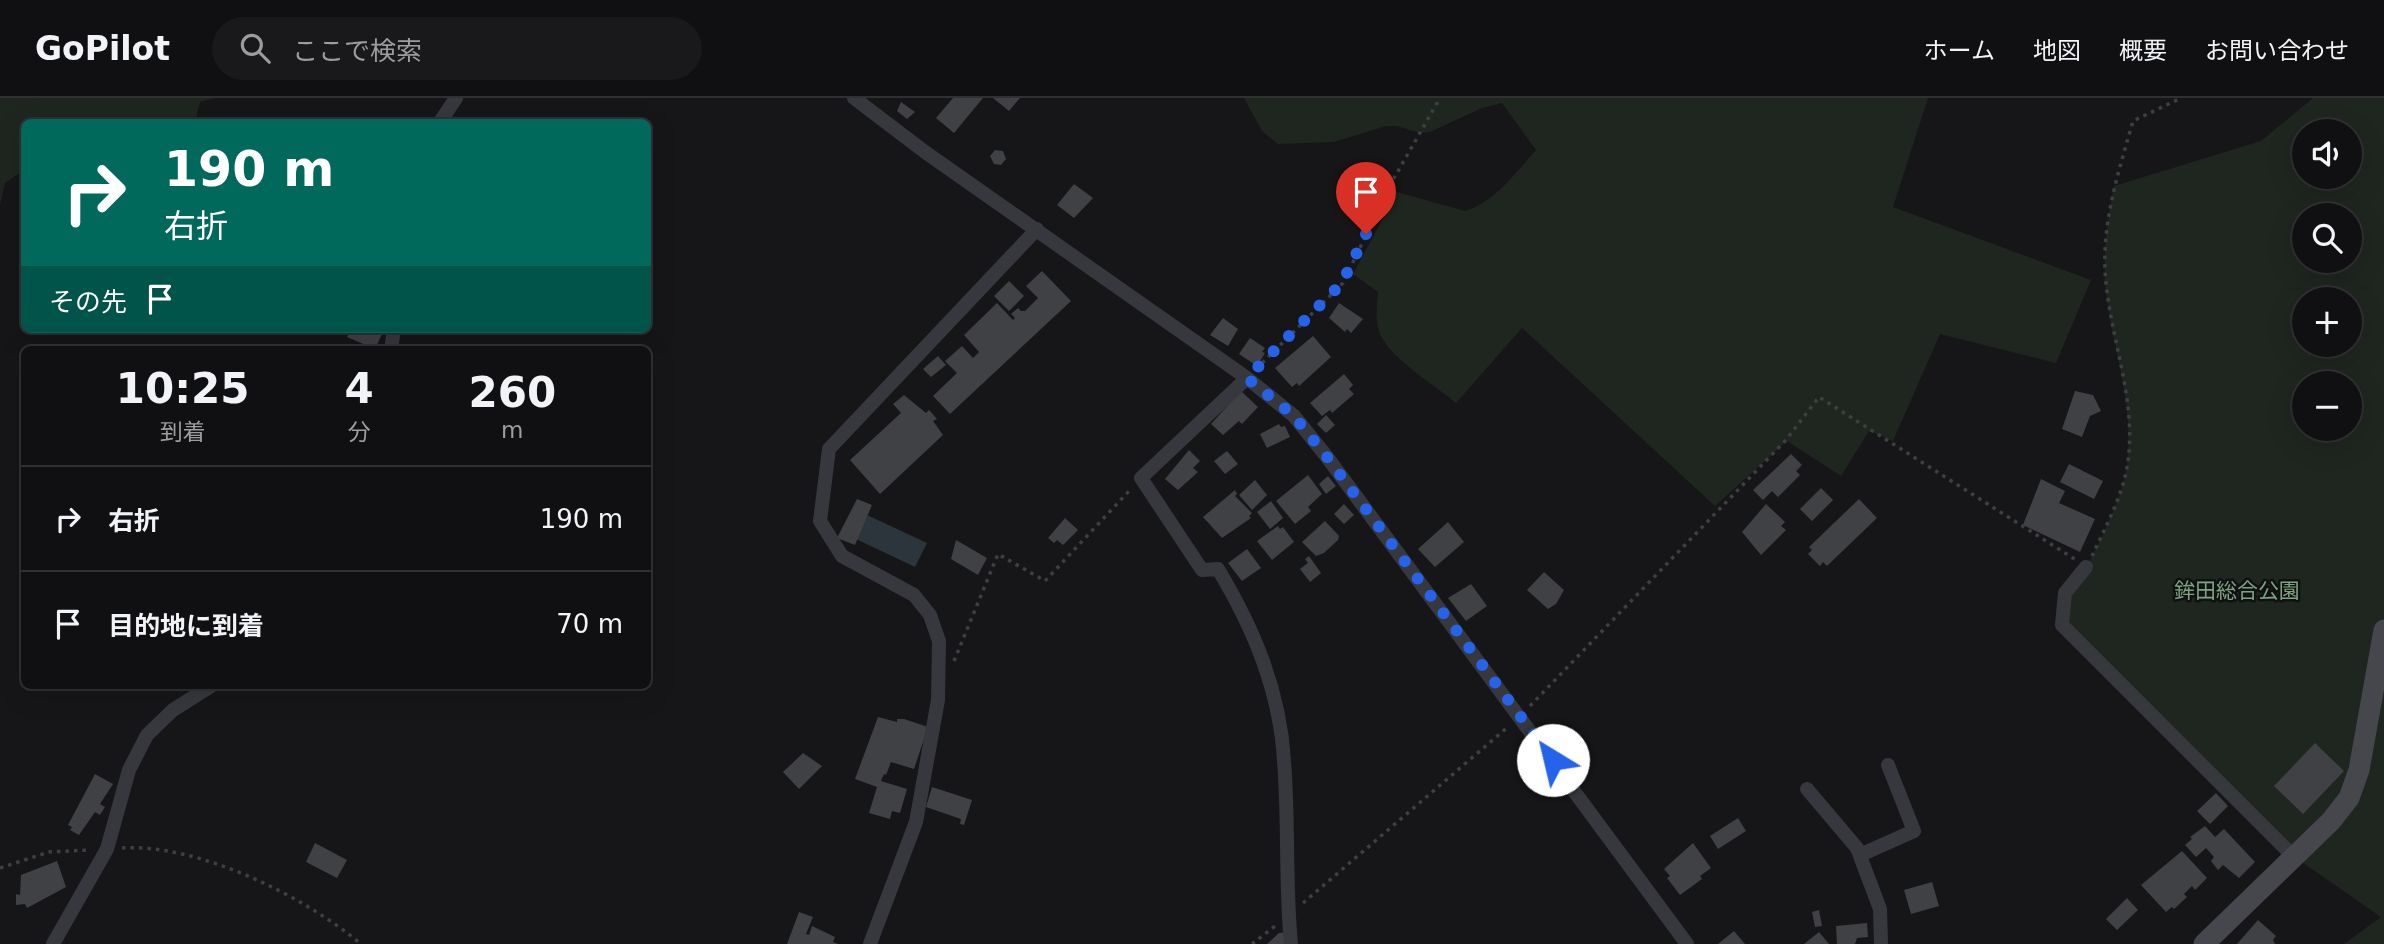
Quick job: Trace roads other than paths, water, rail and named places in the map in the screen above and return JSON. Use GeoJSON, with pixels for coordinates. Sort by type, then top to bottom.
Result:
{"type":"FeatureCollection","features":[{"type":"Feature","properties":{"kind":"street"},"geometry":{"type":"LineString","coordinates":[[442,119],[456,98]]}},
{"type":"Feature","properties":{"kind":"street"},"geometry":{"type":"LineString","coordinates":[[854,98],[1247,378],[1294,416],[1521,716],[1687,944]]}},
{"type":"Feature","properties":{"kind":"street"},"geometry":{"type":"LineString","coordinates":[[870,944],[916,822],[938,700],[939,641],[930,615],[914,595],[842,556],[820,521],[829,449],[1037,229]]}},
{"type":"Feature","properties":{"kind":"street"},"geometry":{"type":"LineString","coordinates":[[1247,378],[1141,478],[1202,570],[1218,569],[1244,613],[1264,662],[1277,712],[1284,759],[1290,944]]}},
{"type":"Feature","properties":{"kind":"street"},"geometry":{"type":"LineString","coordinates":[[2086,567],[2065,593],[2062,625],[2294,856]]}},
{"type":"Feature","properties":{"kind":"street"},"geometry":{"type":"LineString","coordinates":[[2204,944],[2331,821],[2349,798],[2359,770],[2384,630]]}},
{"type":"Feature","properties":{"kind":"street"},"geometry":{"type":"LineString","coordinates":[[53,944],[107,849],[129,770],[147,735],[173,710],[206,689]]}},
{"type":"Feature","properties":{"kind":"street"},"geometry":{"type":"LineString","coordinates":[[1860,855],[1914,831],[1888,765]]}},
{"type":"Feature","properties":{"kind":"street"},"geometry":{"type":"LineString","coordinates":[[1807,789],[1860,855],[1880,909],[1881,944]]}},
{"type":"Feature","properties":{"kind":"park label","name":"鉾田総合公園"},"geometry":{"type":"Point","coordinates":[2237,591]}}]}
